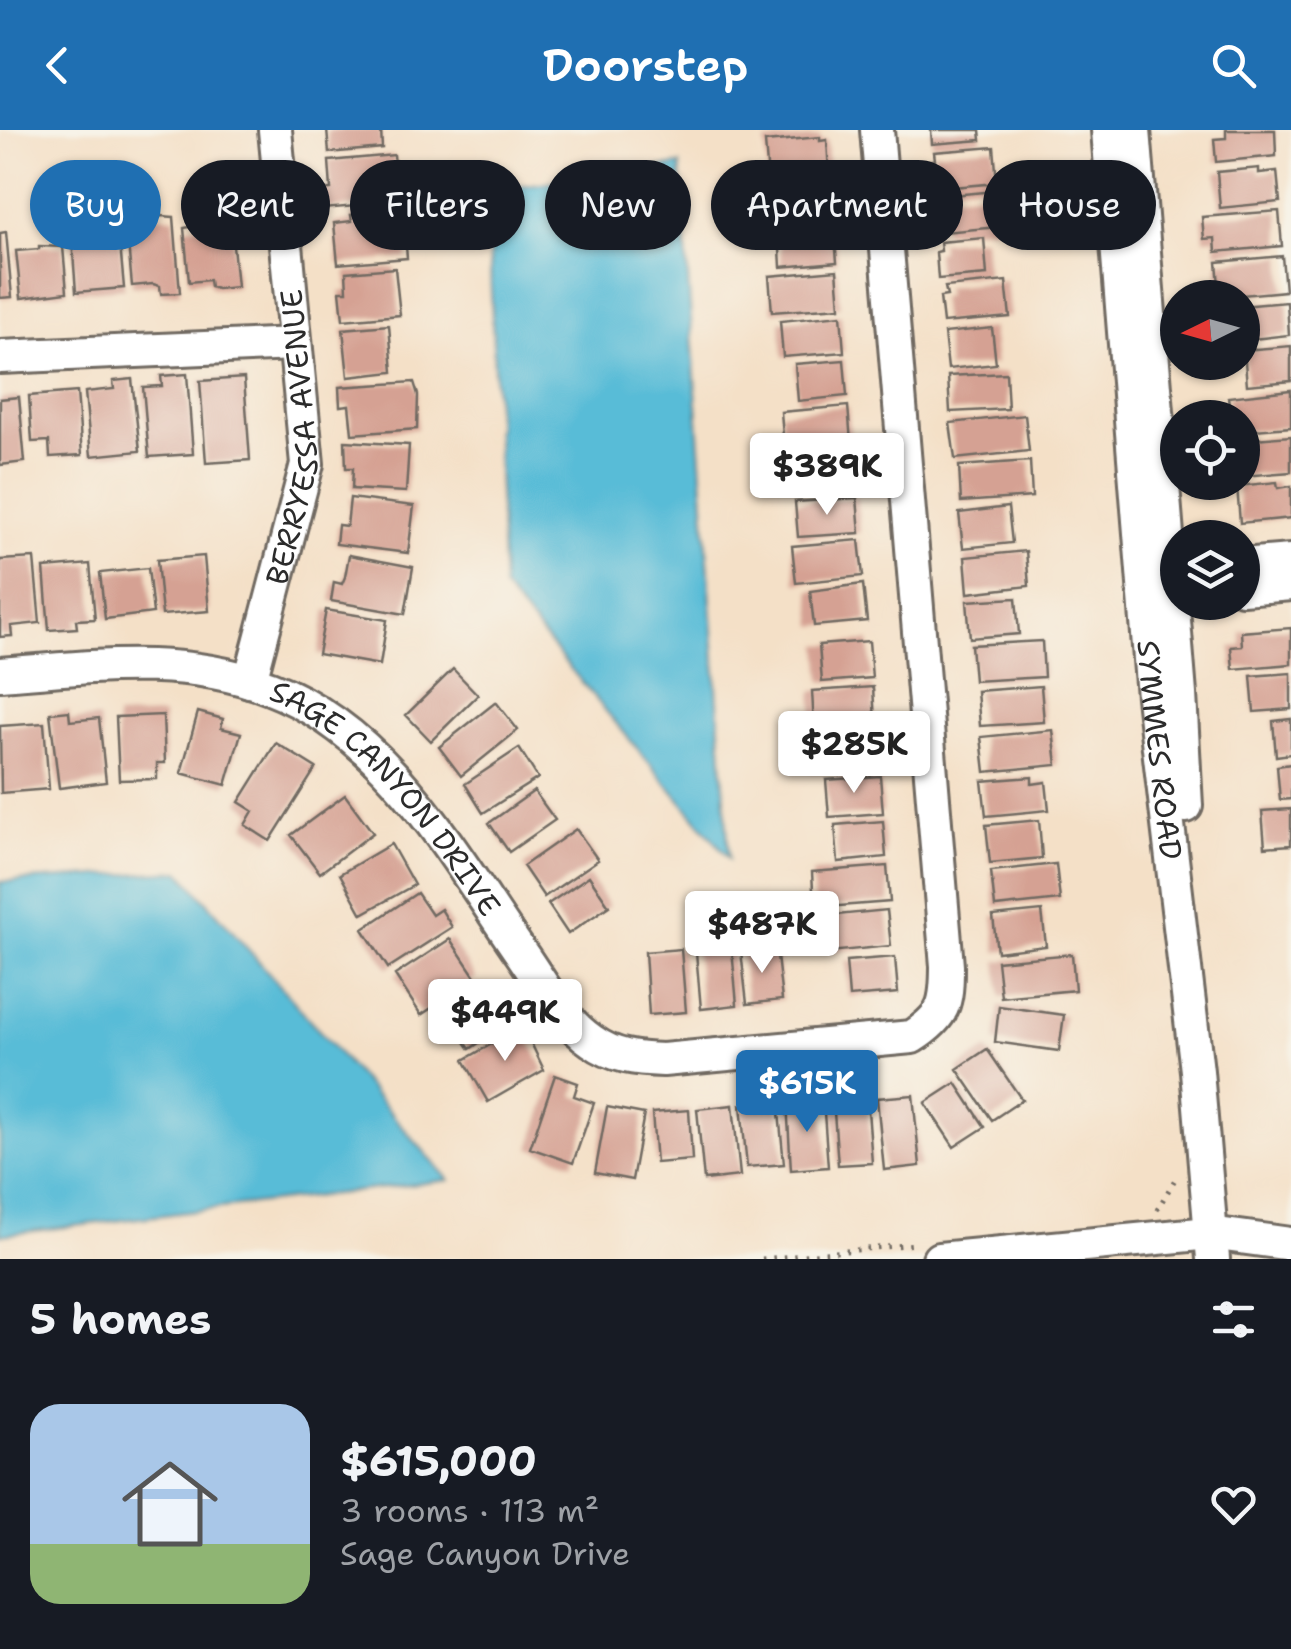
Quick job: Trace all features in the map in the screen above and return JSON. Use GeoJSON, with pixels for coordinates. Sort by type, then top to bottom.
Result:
{"type":"FeatureCollection","features":[{"type":"Feature","properties":{"kind":"street","name":"BERRYESSA AVENUE"},"geometry":{"type":"LineString","coordinates":[[250,681],[307,464],[275,130]]}},
{"type":"Feature","properties":{"kind":"street","name":"SAGE CANYON DRIVE"},"geometry":{"type":"LineString","coordinates":[[0,674],[147,664],[187,666],[275,690],[333,724],[361,745],[414,799],[571,1024],[610,1053],[664,1060],[884,1042],[912,1037],[932,1025],[943,1009],[947,966],[877,130]]}},
{"type":"Feature","properties":{"kind":"street","name":"SYMMES ROAD"},"geometry":{"type":"LineString","coordinates":[[1108,130],[1160,551]]}},
{"type":"Feature","properties":{"kind":"street","name":"SYMMES ROAD"},"geometry":{"type":"LineString","coordinates":[[1134,130],[1160,523]]}},
{"type":"Feature","properties":{"kind":"street"},"geometry":{"type":"LineString","coordinates":[[0,357],[295,344]]}},
{"type":"Feature","properties":{"kind":"street"},"geometry":{"type":"LineString","coordinates":[[1260,564],[1291,561]]}},
{"type":"Feature","properties":{"kind":"street"},"geometry":{"type":"LineString","coordinates":[[1260,587],[1291,584]]}},
{"type":"Feature","properties":{"kind":"street","name":"SYMMES ROAD"},"geometry":{"type":"LineString","coordinates":[[1160,620],[1153,698],[1197,1071],[1212,1246]]}},
{"type":"Feature","properties":{"kind":"street"},"geometry":{"type":"LineString","coordinates":[[933,1251],[1291,1244]]}},
{"type":"Feature","properties":{"kind":"path"},"geometry":{"type":"LineString","coordinates":[[1153,1216],[1178,1174]]}},
{"type":"Feature","properties":{"kind":"path"},"geometry":{"type":"LineString","coordinates":[[762,1259],[933,1251]]}},
{"type":"Feature","properties":{"kind":"water"},"geometry":{"type":"Polygon","coordinates":[[[545,182],[545,250],[686,250],[729,858],[503,588],[489,250],[525,250],[525,185],[545,182]]]}},
{"type":"Feature","properties":{"kind":"water"},"geometry":{"type":"Polygon","coordinates":[[[180,871],[449,1180],[0,1235],[0,882],[180,871]]]}},
{"type":"Feature","properties":{"kind":"building"},"geometry":{"type":"Polygon","coordinates":[[[327,130],[381,130],[382,148],[329,153],[327,130]]]}},
{"type":"Feature","properties":{"kind":"building"},"geometry":{"type":"Polygon","coordinates":[[[931,130],[980,130],[981,140],[932,144],[931,130]]]}},
{"type":"Feature","properties":{"kind":"building"},"geometry":{"type":"Polygon","coordinates":[[[1226,130],[1275,130],[1276,156],[1216,162],[1214,139],[1226,138],[1226,130]]]}},
{"type":"Feature","properties":{"kind":"building"},"geometry":{"type":"Polygon","coordinates":[[[820,137],[820,141],[827,140],[828,160],[766,160],[765,142],[820,137]]]}},
{"type":"Feature","properties":{"kind":"building"},"geometry":{"type":"Polygon","coordinates":[[[994,147],[995,160],[983,160],[983,184],[963,186],[963,160],[935,160],[934,152],[994,147]]]}},
{"type":"Feature","properties":{"kind":"building"},"geometry":{"type":"Polygon","coordinates":[[[394,155],[395,160],[350,160],[350,207],[330,208],[330,161],[394,155]]]}},
{"type":"Feature","properties":{"kind":"building"},"geometry":{"type":"Polygon","coordinates":[[[1259,168],[1259,173],[1277,171],[1280,202],[1220,208],[1217,172],[1259,168]]]}},
{"type":"Feature","properties":{"kind":"building"},"geometry":{"type":"Polygon","coordinates":[[[983,192],[983,228],[963,230],[963,194],[983,192]]]}},
{"type":"Feature","properties":{"kind":"building"},"geometry":{"type":"Polygon","coordinates":[[[1279,211],[1282,246],[1216,252],[1215,238],[1204,239],[1202,217],[1279,211]]]}},
{"type":"Feature","properties":{"kind":"building"},"geometry":{"type":"Polygon","coordinates":[[[161,216],[174,217],[180,293],[161,294],[160,286],[153,284],[132,286],[129,250],[161,250],[161,216]]]}},
{"type":"Feature","properties":{"kind":"building"},"geometry":{"type":"Polygon","coordinates":[[[350,221],[350,250],[406,250],[407,258],[338,264],[334,223],[350,221]]]}},
{"type":"Feature","properties":{"kind":"building"},"geometry":{"type":"Polygon","coordinates":[[[6,232],[12,297],[0,298],[0,233],[6,232]]]}},
{"type":"Feature","properties":{"kind":"building"},"geometry":{"type":"Polygon","coordinates":[[[983,238],[987,275],[938,279],[936,252],[963,250],[963,240],[983,238]]]}},
{"type":"Feature","properties":{"kind":"building"},"geometry":{"type":"Polygon","coordinates":[[[63,250],[67,292],[21,298],[16,251],[63,250]]]}},
{"type":"Feature","properties":{"kind":"building"},"geometry":{"type":"Polygon","coordinates":[[[73,250],[121,250],[124,288],[76,292],[73,250]]]}},
{"type":"Feature","properties":{"kind":"building"},"geometry":{"type":"Polygon","coordinates":[[[186,250],[233,250],[237,287],[217,289],[210,287],[209,280],[189,282],[186,250]]]}},
{"type":"Feature","properties":{"kind":"building"},"geometry":{"type":"Polygon","coordinates":[[[780,250],[836,250],[837,262],[781,267],[780,250]]]}},
{"type":"Feature","properties":{"kind":"building"},"geometry":{"type":"Polygon","coordinates":[[[1282,256],[1285,291],[1260,293],[1260,280],[1219,280],[1217,262],[1282,256]]]}},
{"type":"Feature","properties":{"kind":"building"},"geometry":{"type":"Polygon","coordinates":[[[395,268],[400,315],[343,320],[340,291],[347,291],[346,272],[395,268]]]}},
{"type":"Feature","properties":{"kind":"building"},"geometry":{"type":"Polygon","coordinates":[[[837,270],[840,307],[772,312],[769,276],[837,270]]]}},
{"type":"Feature","properties":{"kind":"building"},"geometry":{"type":"Polygon","coordinates":[[[1006,281],[1010,317],[943,323],[940,297],[947,296],[945,287],[1006,281]]]}},
{"type":"Feature","properties":{"kind":"building"},"geometry":{"type":"Polygon","coordinates":[[[1287,302],[1289,335],[1260,338],[1260,304],[1287,302]]]}},
{"type":"Feature","properties":{"kind":"building"},"geometry":{"type":"Polygon","coordinates":[[[841,315],[844,352],[783,357],[780,321],[841,315]]]}},
{"type":"Feature","properties":{"kind":"building"},"geometry":{"type":"Polygon","coordinates":[[[389,325],[393,372],[348,377],[343,329],[389,325]]]}},
{"type":"Feature","properties":{"kind":"building"},"geometry":{"type":"Polygon","coordinates":[[[992,328],[996,364],[948,369],[944,333],[992,328]]]}},
{"type":"Feature","properties":{"kind":"building"},"geometry":{"type":"Polygon","coordinates":[[[1291,346],[1291,381],[1247,385],[1247,380],[1260,380],[1260,349],[1291,346]]]}},
{"type":"Feature","properties":{"kind":"building"},"geometry":{"type":"Polygon","coordinates":[[[844,360],[847,396],[798,401],[795,364],[844,360]]]}},
{"type":"Feature","properties":{"kind":"building"},"geometry":{"type":"Polygon","coordinates":[[[1006,373],[1008,409],[950,412],[948,376],[1006,373]]]}},
{"type":"Feature","properties":{"kind":"building"},"geometry":{"type":"Polygon","coordinates":[[[187,374],[193,454],[149,457],[143,387],[162,386],[161,376],[187,374]]]}},
{"type":"Feature","properties":{"kind":"building"},"geometry":{"type":"Polygon","coordinates":[[[244,378],[250,460],[206,463],[200,381],[244,378]]]}},
{"type":"Feature","properties":{"kind":"building"},"geometry":{"type":"Polygon","coordinates":[[[132,379],[140,451],[91,456],[85,392],[114,389],[113,381],[132,379]]]}},
{"type":"Feature","properties":{"kind":"building"},"geometry":{"type":"Polygon","coordinates":[[[414,382],[418,395],[417,429],[352,434],[349,405],[340,406],[339,387],[414,382]]]}},
{"type":"Feature","properties":{"kind":"building"},"geometry":{"type":"Polygon","coordinates":[[[1291,390],[1291,427],[1260,430],[1260,400],[1228,397],[1291,390]]]}},
{"type":"Feature","properties":{"kind":"building"},"geometry":{"type":"Polygon","coordinates":[[[77,392],[82,455],[50,457],[49,441],[32,442],[29,396],[77,392]]]}},
{"type":"Feature","properties":{"kind":"building"},"geometry":{"type":"Polygon","coordinates":[[[19,397],[25,462],[0,465],[0,399],[19,397]]]}},
{"type":"Feature","properties":{"kind":"building"},"geometry":{"type":"Polygon","coordinates":[[[848,406],[851,442],[784,448],[781,412],[848,406]]]}},
{"type":"Feature","properties":{"kind":"building"},"geometry":{"type":"Polygon","coordinates":[[[1025,415],[1029,451],[955,459],[950,423],[1025,415]]]}},
{"type":"Feature","properties":{"kind":"building"},"geometry":{"type":"Polygon","coordinates":[[[1291,436],[1291,472],[1260,475],[1260,439],[1291,436]]]}},
{"type":"Feature","properties":{"kind":"building"},"geometry":{"type":"Polygon","coordinates":[[[345,441],[409,445],[406,492],[352,489],[353,468],[346,468],[345,441]]]}},
{"type":"Feature","properties":{"kind":"building"},"geometry":{"type":"Polygon","coordinates":[[[852,451],[855,487],[806,491],[803,455],[852,451]]]}},
{"type":"Feature","properties":{"kind":"building"},"geometry":{"type":"Polygon","coordinates":[[[1030,461],[1032,497],[961,502],[959,466],[1030,461]]]}},
{"type":"Feature","properties":{"kind":"building"},"geometry":{"type":"Polygon","coordinates":[[[1260,484],[1291,486],[1291,518],[1240,520],[1238,500],[1260,500],[1260,484]]]}},
{"type":"Feature","properties":{"kind":"building"},"geometry":{"type":"Polygon","coordinates":[[[350,498],[414,506],[408,553],[336,544],[338,525],[347,526],[350,498]]]}},
{"type":"Feature","properties":{"kind":"building"},"geometry":{"type":"Polygon","coordinates":[[[857,498],[860,533],[798,537],[795,502],[857,498]]]}},
{"type":"Feature","properties":{"kind":"building"},"geometry":{"type":"Polygon","coordinates":[[[1008,507],[1012,543],[963,548],[959,513],[1008,507]]]}},
{"type":"Feature","properties":{"kind":"building"},"geometry":{"type":"Polygon","coordinates":[[[859,540],[863,576],[796,583],[792,546],[859,540]]]}},
{"type":"Feature","properties":{"kind":"building"},"geometry":{"type":"Polygon","coordinates":[[[1026,551],[1029,586],[968,593],[965,557],[1026,551]]]}},
{"type":"Feature","properties":{"kind":"building"},"geometry":{"type":"Polygon","coordinates":[[[349,555],[413,567],[405,614],[331,601],[334,582],[342,584],[345,577],[349,555]]]}},
{"type":"Feature","properties":{"kind":"building"},"geometry":{"type":"Polygon","coordinates":[[[204,556],[209,611],[162,615],[157,560],[204,556]]]}},
{"type":"Feature","properties":{"kind":"building"},"geometry":{"type":"Polygon","coordinates":[[[34,558],[40,623],[11,626],[12,636],[0,637],[0,560],[34,558]]]}},
{"type":"Feature","properties":{"kind":"building"},"geometry":{"type":"Polygon","coordinates":[[[90,564],[95,619],[76,620],[77,628],[49,630],[44,568],[90,564]]]}},
{"type":"Feature","properties":{"kind":"building"},"geometry":{"type":"Polygon","coordinates":[[[148,568],[153,613],[105,619],[100,573],[148,568]]]}},
{"type":"Feature","properties":{"kind":"building"},"geometry":{"type":"Polygon","coordinates":[[[863,584],[867,621],[814,626],[810,591],[863,584]]]}},
{"type":"Feature","properties":{"kind":"building"},"geometry":{"type":"Polygon","coordinates":[[[1016,598],[1019,634],[970,638],[967,601],[1016,598]]]}},
{"type":"Feature","properties":{"kind":"building"},"geometry":{"type":"Polygon","coordinates":[[[326,610],[387,620],[380,665],[318,654],[326,610]]]}},
{"type":"Feature","properties":{"kind":"building"},"geometry":{"type":"Polygon","coordinates":[[[1291,628],[1291,664],[1233,669],[1231,647],[1242,646],[1241,632],[1291,628]]]}},
{"type":"Feature","properties":{"kind":"building"},"geometry":{"type":"Polygon","coordinates":[[[869,641],[872,678],[822,682],[819,645],[869,641]]]}},
{"type":"Feature","properties":{"kind":"building"},"geometry":{"type":"Polygon","coordinates":[[[1042,641],[1044,677],[974,681],[971,645],[1042,641]]]}},
{"type":"Feature","properties":{"kind":"building"},"geometry":{"type":"Polygon","coordinates":[[[453,669],[478,695],[431,741],[406,715],[453,669]]]}},
{"type":"Feature","properties":{"kind":"building"},"geometry":{"type":"Polygon","coordinates":[[[1291,673],[1291,709],[1254,712],[1251,676],[1291,673]]]}},
{"type":"Feature","properties":{"kind":"building"},"geometry":{"type":"Polygon","coordinates":[[[1041,686],[1044,722],[980,726],[977,691],[1041,686]]]}},
{"type":"Feature","properties":{"kind":"building"},"geometry":{"type":"Polygon","coordinates":[[[873,687],[875,722],[814,726],[812,691],[873,687]]]}},
{"type":"Feature","properties":{"kind":"building"},"geometry":{"type":"Polygon","coordinates":[[[496,702],[518,730],[461,776],[439,747],[496,702]]]}},
{"type":"Feature","properties":{"kind":"building"},"geometry":{"type":"Polygon","coordinates":[[[69,711],[70,721],[99,718],[106,782],[59,788],[50,713],[69,711]]]}},
{"type":"Feature","properties":{"kind":"building"},"geometry":{"type":"Polygon","coordinates":[[[198,712],[223,719],[221,728],[241,733],[226,785],[181,773],[198,712]]]}},
{"type":"Feature","properties":{"kind":"building"},"geometry":{"type":"Polygon","coordinates":[[[163,715],[165,763],[157,763],[157,779],[119,780],[116,717],[163,715]]]}},
{"type":"Feature","properties":{"kind":"building"},"geometry":{"type":"Polygon","coordinates":[[[1291,719],[1291,754],[1276,756],[1273,721],[1291,719]]]}},
{"type":"Feature","properties":{"kind":"building"},"geometry":{"type":"Polygon","coordinates":[[[44,723],[49,789],[1,793],[0,726],[44,723]]]}},
{"type":"Feature","properties":{"kind":"building"},"geometry":{"type":"Polygon","coordinates":[[[1053,730],[1057,765],[985,772],[981,737],[1053,730]]]}},
{"type":"Feature","properties":{"kind":"building"},"geometry":{"type":"Polygon","coordinates":[[[874,732],[877,768],[811,772],[809,736],[874,732]]]}},
{"type":"Feature","properties":{"kind":"building"},"geometry":{"type":"Polygon","coordinates":[[[276,743],[316,768],[270,841],[245,825],[253,811],[239,802],[276,743]]]}},
{"type":"Feature","properties":{"kind":"building"},"geometry":{"type":"Polygon","coordinates":[[[519,748],[538,778],[483,813],[465,784],[519,748]]]}},
{"type":"Feature","properties":{"kind":"building"},"geometry":{"type":"Polygon","coordinates":[[[1291,764],[1291,799],[1280,800],[1277,766],[1291,764]]]}},
{"type":"Feature","properties":{"kind":"building"},"geometry":{"type":"Polygon","coordinates":[[[880,776],[883,813],[829,817],[826,780],[880,776]]]}},
{"type":"Feature","properties":{"kind":"building"},"geometry":{"type":"Polygon","coordinates":[[[1032,777],[1032,784],[1046,782],[1049,810],[986,816],[982,781],[1032,777]]]}},
{"type":"Feature","properties":{"kind":"building"},"geometry":{"type":"Polygon","coordinates":[[[534,791],[555,820],[509,852],[489,823],[534,791]]]}},
{"type":"Feature","properties":{"kind":"building"},"geometry":{"type":"Polygon","coordinates":[[[345,795],[373,833],[320,873],[291,835],[345,795]]]}},
{"type":"Feature","properties":{"kind":"building"},"geometry":{"type":"Polygon","coordinates":[[[1291,809],[1291,845],[1265,847],[1262,811],[1291,809]]]}},
{"type":"Feature","properties":{"kind":"building"},"geometry":{"type":"Polygon","coordinates":[[[1039,820],[1042,858],[990,863],[986,825],[1039,820]]]}},
{"type":"Feature","properties":{"kind":"building"},"geometry":{"type":"Polygon","coordinates":[[[883,821],[886,857],[838,862],[835,825],[883,821]]]}},
{"type":"Feature","properties":{"kind":"building"},"geometry":{"type":"Polygon","coordinates":[[[576,829],[598,860],[544,897],[523,866],[576,829]]]}},
{"type":"Feature","properties":{"kind":"building"},"geometry":{"type":"Polygon","coordinates":[[[391,844],[414,885],[362,914],[340,874],[391,844]]]}},
{"type":"Feature","properties":{"kind":"building"},"geometry":{"type":"Polygon","coordinates":[[[1056,864],[1060,900],[995,907],[991,871],[1056,864]]]}},
{"type":"Feature","properties":{"kind":"building"},"geometry":{"type":"Polygon","coordinates":[[[887,866],[890,902],[814,908],[812,872],[887,866]]]}},
{"type":"Feature","properties":{"kind":"building"},"geometry":{"type":"Polygon","coordinates":[[[589,876],[609,906],[568,934],[548,904],[589,876]]]}},
{"type":"Feature","properties":{"kind":"building"},"geometry":{"type":"Polygon","coordinates":[[[417,893],[432,915],[441,909],[452,927],[388,968],[363,929],[417,893]]]}},
{"type":"Feature","properties":{"kind":"building"},"geometry":{"type":"Polygon","coordinates":[[[887,910],[891,946],[819,953],[816,917],[887,910]]]}},
{"type":"Feature","properties":{"kind":"building"},"geometry":{"type":"Polygon","coordinates":[[[1042,911],[1046,946],[997,952],[993,916],[1042,911]]]}},
{"type":"Feature","properties":{"kind":"building"},"geometry":{"type":"Polygon","coordinates":[[[731,938],[737,1005],[701,1009],[695,941],[731,938]]]}},
{"type":"Feature","properties":{"kind":"building"},"geometry":{"type":"Polygon","coordinates":[[[450,939],[476,978],[421,1015],[395,975],[450,939]]]}},
{"type":"Feature","properties":{"kind":"building"},"geometry":{"type":"Polygon","coordinates":[[[776,947],[782,1000],[747,1004],[741,951],[776,947]]]}},
{"type":"Feature","properties":{"kind":"building"},"geometry":{"type":"Polygon","coordinates":[[[681,949],[686,1012],[649,1015],[645,952],[681,949]]]}},
{"type":"Feature","properties":{"kind":"building"},"geometry":{"type":"Polygon","coordinates":[[[1072,954],[1075,990],[1001,997],[997,961],[1072,954]]]}},
{"type":"Feature","properties":{"kind":"building"},"geometry":{"type":"Polygon","coordinates":[[[895,957],[898,993],[849,997],[846,961],[895,957]]]}},
{"type":"Feature","properties":{"kind":"building"},"geometry":{"type":"Polygon","coordinates":[[[482,984],[508,1023],[470,1049],[443,1010],[482,984]]]}},
{"type":"Feature","properties":{"kind":"building"},"geometry":{"type":"Polygon","coordinates":[[[999,1006],[1064,1015],[1059,1051],[995,1042],[999,1006]]]}},
{"type":"Feature","properties":{"kind":"building"},"geometry":{"type":"Polygon","coordinates":[[[523,1026],[544,1070],[488,1102],[464,1060],[523,1026]]]}},
{"type":"Feature","properties":{"kind":"building"},"geometry":{"type":"Polygon","coordinates":[[[987,1049],[1022,1100],[992,1120],[957,1069],[987,1049]]]}},
{"type":"Feature","properties":{"kind":"building"},"geometry":{"type":"Polygon","coordinates":[[[555,1075],[578,1083],[574,1096],[594,1103],[573,1163],[530,1148],[555,1075]]]}},
{"type":"Feature","properties":{"kind":"building"},"geometry":{"type":"Polygon","coordinates":[[[956,1083],[985,1127],[954,1147],[925,1103],[956,1083]]]}},
{"type":"Feature","properties":{"kind":"building"},"geometry":{"type":"Polygon","coordinates":[[[913,1095],[920,1166],[884,1170],[877,1098],[913,1095]]]}},
{"type":"Feature","properties":{"kind":"building"},"geometry":{"type":"Polygon","coordinates":[[[867,1096],[872,1163],[838,1165],[833,1099],[867,1096]]]}},
{"type":"Feature","properties":{"kind":"building"},"geometry":{"type":"Polygon","coordinates":[[[823,1099],[828,1167],[791,1170],[787,1102],[823,1099]]]}},
{"type":"Feature","properties":{"kind":"building"},"geometry":{"type":"Polygon","coordinates":[[[778,1102],[784,1164],[747,1167],[741,1105],[778,1102]]]}},
{"type":"Feature","properties":{"kind":"building"},"geometry":{"type":"Polygon","coordinates":[[[733,1105],[740,1176],[704,1180],[697,1109],[733,1105]]]}},
{"type":"Feature","properties":{"kind":"building"},"geometry":{"type":"Polygon","coordinates":[[[607,1107],[644,1114],[632,1180],[595,1173],[607,1107]]]}},
{"type":"Feature","properties":{"kind":"building"},"geometry":{"type":"Polygon","coordinates":[[[689,1110],[692,1160],[656,1163],[652,1113],[689,1110]]]}}]}
